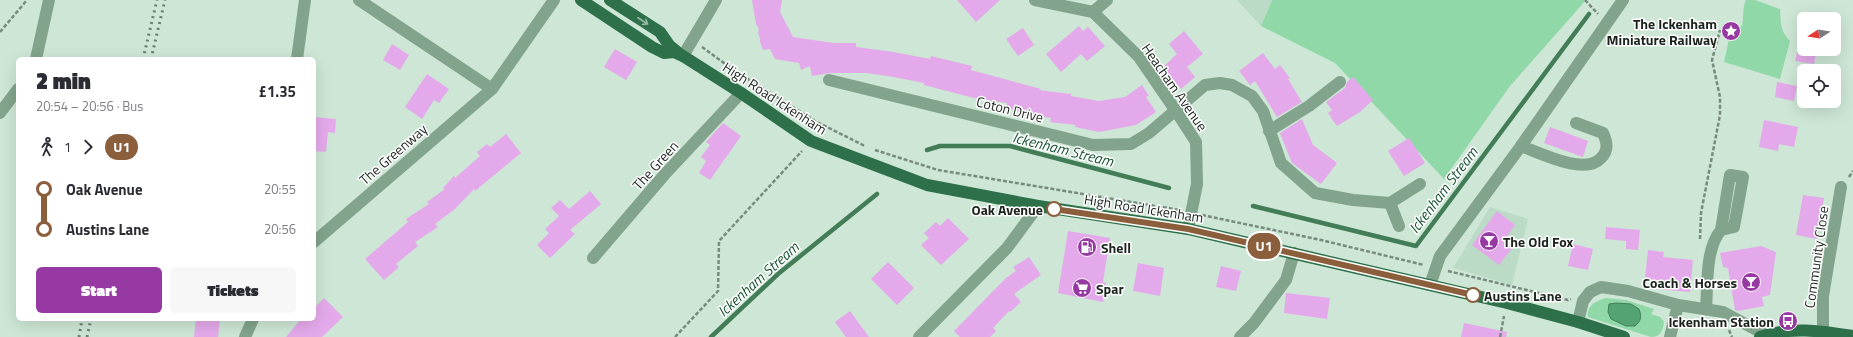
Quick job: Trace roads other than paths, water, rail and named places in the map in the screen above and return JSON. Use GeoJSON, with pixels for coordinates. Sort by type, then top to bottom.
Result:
{"type":"FeatureCollection","features":[{"type":"Feature","properties":{"kind":"main road","name":"High Road Ickenham"},"geometry":{"type":"LineString","coordinates":[[581,0],[652,47],[664,53],[674,52],[683,56]]}},
{"type":"Feature","properties":{"kind":"main road","name":"High Road Ickenham"},"geometry":{"type":"LineString","coordinates":[[610,0],[660,32],[669,45],[683,56],[741,93],[811,141],[927,186],[1038,206],[1188,229],[1507,303],[1578,322],[1624,337]]}},
{"type":"Feature","properties":{"kind":"main road"},"geometry":{"type":"LineString","coordinates":[[1763,336],[1823,331],[1853,336]]}},
{"type":"Feature","properties":{"kind":"street"},"geometry":{"type":"LineString","coordinates":[[36,57],[49,0]]}},
{"type":"Feature","properties":{"kind":"street"},"geometry":{"type":"LineString","coordinates":[[297,57],[305,0]]}},
{"type":"Feature","properties":{"kind":"street"},"geometry":{"type":"LineString","coordinates":[[359,0],[492,89]]}},
{"type":"Feature","properties":{"kind":"street","name":"The Greenway"},"geometry":{"type":"LineString","coordinates":[[316,240],[492,89],[554,0]]}},
{"type":"Feature","properties":{"kind":"street"},"geometry":{"type":"LineString","coordinates":[[683,56],[716,0]]}},
{"type":"Feature","properties":{"kind":"street"},"geometry":{"type":"LineString","coordinates":[[1035,0],[1093,12],[1107,0]]}},
{"type":"Feature","properties":{"kind":"street"},"geometry":{"type":"LineString","coordinates":[[1430,285],[1440,256],[1521,146],[1623,0]]}},
{"type":"Feature","properties":{"kind":"street","name":"Heacham Avenue"},"geometry":{"type":"LineString","coordinates":[[1093,12],[1139,57],[1196,142],[1198,184],[1188,229]]}},
{"type":"Feature","properties":{"kind":"street","name":"Coton Drive"},"geometry":{"type":"LineString","coordinates":[[829,80],[1094,145],[1131,144],[1149,133],[1206,85],[1232,85],[1252,96],[1263,111],[1281,163],[1315,193],[1353,200],[1390,203]]}},
{"type":"Feature","properties":{"kind":"street"},"geometry":{"type":"LineString","coordinates":[[1269,131],[1309,106],[1340,82]]}},
{"type":"Feature","properties":{"kind":"street"},"geometry":{"type":"LineString","coordinates":[[0,113],[16,92]]}},
{"type":"Feature","properties":{"kind":"street","name":"The Green"},"geometry":{"type":"LineString","coordinates":[[592,258],[665,174],[741,93]]}},
{"type":"Feature","properties":{"kind":"street"},"geometry":{"type":"LineString","coordinates":[[1521,146],[1569,163],[1580,166],[1589,166],[1599,161],[1605,154],[1608,144],[1603,133],[1576,123]]}},
{"type":"Feature","properties":{"kind":"street"},"geometry":{"type":"LineString","coordinates":[[1399,226],[1390,203],[1420,184]]}},
{"type":"Feature","properties":{"kind":"street","name":"Community Close"},"geometry":{"type":"LineString","coordinates":[[1823,331],[1823,296],[1842,187]]}},
{"type":"Feature","properties":{"kind":"street"},"geometry":{"type":"LineString","coordinates":[[919,337],[1006,248],[1038,206]]}},
{"type":"Feature","properties":{"kind":"street"},"geometry":{"type":"LineString","coordinates":[[1706,308],[1711,247],[1721,230]]}},
{"type":"Feature","properties":{"kind":"street"},"geometry":{"type":"LineString","coordinates":[[1240,337],[1254,323],[1286,280],[1294,253]]}},
{"type":"Feature","properties":{"kind":"street"},"geometry":{"type":"LineString","coordinates":[[1578,322],[1583,301],[1590,292],[1601,287],[1628,291],[1678,305],[1706,308],[1722,312],[1763,336]]}},
{"type":"Feature","properties":{"kind":"street"},"geometry":{"type":"LineString","coordinates":[[1670,337],[1678,305]]}},
{"type":"Feature","properties":{"kind":"street"},"geometry":{"type":"LineString","coordinates":[[245,337],[252,321]]}},
{"type":"Feature","properties":{"kind":"waterway","name":"Ickenham Stream"},"geometry":{"type":"LineString","coordinates":[[1253,206],[1416,246],[1589,14]]}},
{"type":"Feature","properties":{"kind":"waterway","name":"Ickenham Stream"},"geometry":{"type":"LineString","coordinates":[[927,150],[940,146],[1010,146],[1169,188]]}},
{"type":"Feature","properties":{"kind":"waterway","name":"Ickenham Stream"},"geometry":{"type":"LineString","coordinates":[[711,337],[778,274],[877,194]]}},
{"type":"Feature","properties":{"kind":"railway"},"geometry":{"type":"LineString","coordinates":[[143,57],[157,0]]}},
{"type":"Feature","properties":{"kind":"railway"},"geometry":{"type":"LineString","coordinates":[[151,57],[165,0]]}},
{"type":"Feature","properties":{"kind":"railway"},"geometry":{"type":"LineString","coordinates":[[79,337],[82,321]]}},
{"type":"Feature","properties":{"kind":"railway"},"geometry":{"type":"LineString","coordinates":[[87,337],[91,321]]}},
{"type":"Feature","properties":{"kind":"place","name":"The Ickenham Miniature Railway"},"geometry":{"type":"Point","coordinates":[1731,31]}},
{"type":"Feature","properties":{"kind":"place","name":"Oak Avenue"},"geometry":{"type":"Point","coordinates":[1054,209]}},
{"type":"Feature","properties":{"kind":"place","name":"The Old Fox"},"geometry":{"type":"Point","coordinates":[1489,241]}},
{"type":"Feature","properties":{"kind":"place","name":"Shell"},"geometry":{"type":"Point","coordinates":[1087,247]}},
{"type":"Feature","properties":{"kind":"place","name":"Coach & Horses"},"geometry":{"type":"Point","coordinates":[1751,282]}},
{"type":"Feature","properties":{"kind":"place","name":"Spar"},"geometry":{"type":"Point","coordinates":[1082,288]}},
{"type":"Feature","properties":{"kind":"place","name":"Austins Lane"},"geometry":{"type":"Point","coordinates":[1473,295]}},
{"type":"Feature","properties":{"kind":"place","name":"Ickenham Station"},"geometry":{"type":"Point","coordinates":[1788,321]}}]}
